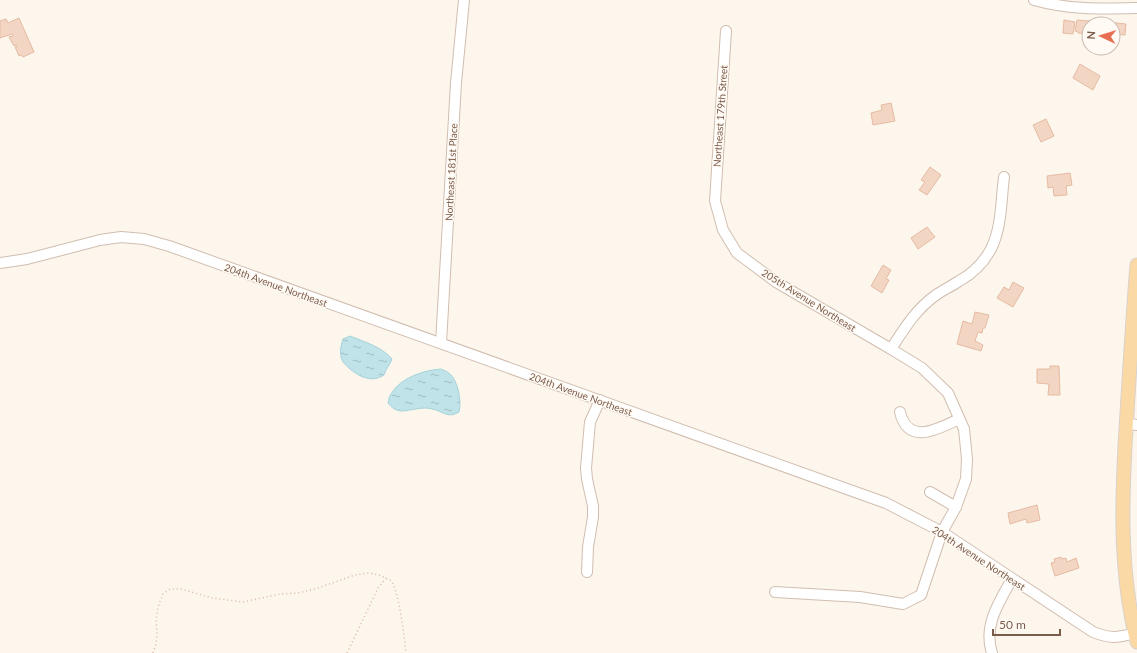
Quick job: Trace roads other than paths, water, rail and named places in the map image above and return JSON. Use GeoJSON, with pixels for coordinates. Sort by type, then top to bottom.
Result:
{"type":"FeatureCollection","features":[{"type":"Feature","properties":{"kind":"main road"},"geometry":{"type":"LineString","coordinates":[[1136,638],[1125,568],[1122,499],[1132,424],[1137,265]]}},
{"type":"Feature","properties":{"kind":"street","name":"Northeast 181st Place"},"geometry":{"type":"LineString","coordinates":[[441,343],[456,83],[464,0]]}},
{"type":"Feature","properties":{"kind":"street"},"geometry":{"type":"LineString","coordinates":[[1034,0],[1075,8],[1137,8]]}},
{"type":"Feature","properties":{"kind":"street","name":"Northeast 179th Street"},"geometry":{"type":"LineString","coordinates":[[715,201],[726,31]]}},
{"type":"Feature","properties":{"kind":"street"},"geometry":{"type":"LineString","coordinates":[[891,349],[914,314],[936,295],[976,269],[986,256],[991,248],[998,227],[1004,177]]}},
{"type":"Feature","properties":{"kind":"street","name":"205th Avenue Northeast"},"geometry":{"type":"LineString","coordinates":[[715,201],[723,230],[737,253],[776,282],[922,368],[948,393],[964,429],[968,459],[966,479],[956,508],[942,532],[921,595],[903,604],[860,597],[775,592]]}},
{"type":"Feature","properties":{"kind":"street","name":"204th Avenue Northeast"},"geometry":{"type":"LineString","coordinates":[[0,263],[100,240],[121,237],[144,239],[169,246],[886,503],[942,532],[1093,632],[1106,637],[1136,638]]}},
{"type":"Feature","properties":{"kind":"street"},"geometry":{"type":"LineString","coordinates":[[587,572],[588,547],[593,517],[593,506],[586,468],[590,422],[600,400]]}},
{"type":"Feature","properties":{"kind":"street"},"geometry":{"type":"LineString","coordinates":[[900,412],[901,418],[906,426],[914,431],[922,432],[935,430],[959,418]]}},
{"type":"Feature","properties":{"kind":"street"},"geometry":{"type":"LineString","coordinates":[[930,492],[956,508]]}},
{"type":"Feature","properties":{"kind":"street"},"geometry":{"type":"LineString","coordinates":[[992,653],[989,643],[991,622],[1012,579]]}},
{"type":"Feature","properties":{"kind":"water"},"geometry":{"type":"Polygon","coordinates":[[[350,336],[378,348],[392,359],[384,375],[375,379],[362,377],[344,363],[340,352],[341,347],[343,339],[350,336]]]}},
{"type":"Feature","properties":{"kind":"water"},"geometry":{"type":"Polygon","coordinates":[[[441,369],[449,373],[455,381],[460,397],[459,412],[448,415],[428,408],[401,411],[397,410],[388,403],[395,388],[406,379],[427,371],[441,369]]]}}]}
